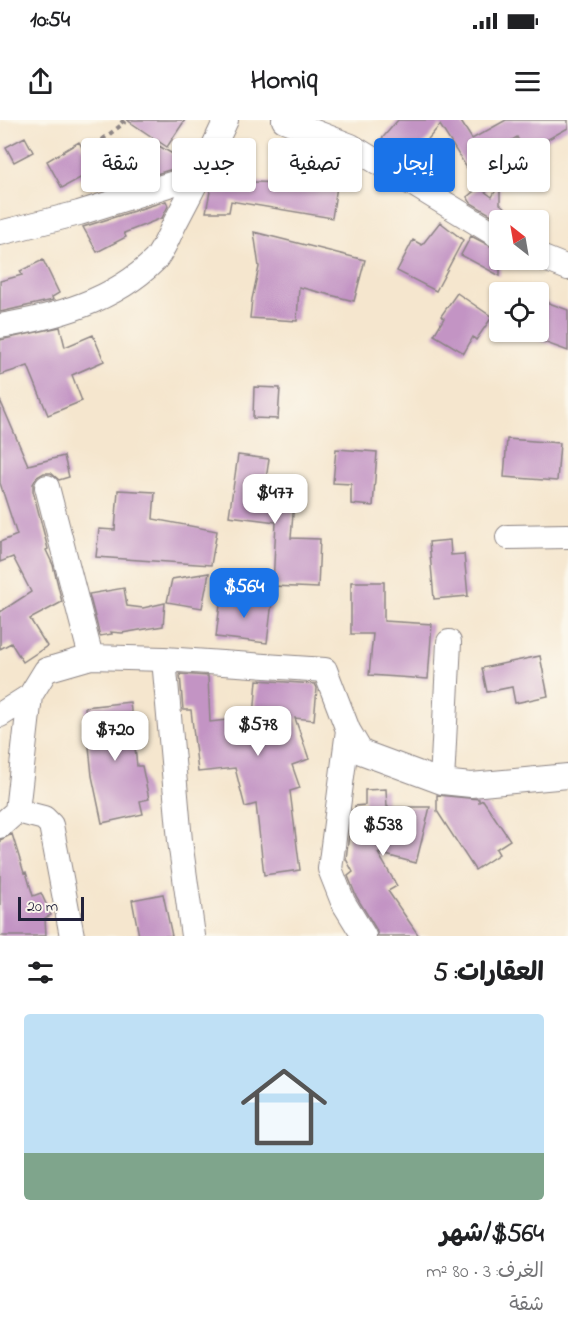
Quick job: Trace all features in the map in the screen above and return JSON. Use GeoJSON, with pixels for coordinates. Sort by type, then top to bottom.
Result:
{"type":"FeatureCollection","features":[{"type":"Feature","properties":{"kind":"street"},"geometry":{"type":"LineString","coordinates":[[217,138],[226,120]]}},
{"type":"Feature","properties":{"kind":"street"},"geometry":{"type":"LineString","coordinates":[[284,120],[351,146],[489,230]]}},
{"type":"Feature","properties":{"kind":"street"},"geometry":{"type":"LineString","coordinates":[[0,233],[79,213],[144,192]]}},
{"type":"Feature","properties":{"kind":"street"},"geometry":{"type":"LineString","coordinates":[[0,326],[34,320],[81,306],[124,285],[156,258],[191,192]]}},
{"type":"Feature","properties":{"kind":"street"},"geometry":{"type":"LineString","coordinates":[[549,260],[568,268]]}},
{"type":"Feature","properties":{"kind":"street"},"geometry":{"type":"LineString","coordinates":[[47,487],[91,657]]}},
{"type":"Feature","properties":{"kind":"street"},"geometry":{"type":"LineString","coordinates":[[508,537],[568,536]]}},
{"type":"Feature","properties":{"kind":"street"},"geometry":{"type":"LineString","coordinates":[[442,782],[449,642]]}},
{"type":"Feature","properties":{"kind":"street"},"geometry":{"type":"LineString","coordinates":[[72,936],[51,825],[44,818],[8,819],[30,696],[46,670],[91,657],[325,669],[348,730],[361,752],[442,782],[471,786],[568,776]]}},
{"type":"Feature","properties":{"kind":"street"},"geometry":{"type":"LineString","coordinates":[[164,659],[180,841],[193,936]]}},
{"type":"Feature","properties":{"kind":"street"},"geometry":{"type":"LineString","coordinates":[[0,715],[30,696]]}},
{"type":"Feature","properties":{"kind":"street"},"geometry":{"type":"LineString","coordinates":[[348,730],[330,869],[342,902],[363,936]]}},
{"type":"Feature","properties":{"kind":"path"},"geometry":{"type":"LineString","coordinates":[[105,138],[124,123],[121,120]]}},
{"type":"Feature","properties":{"kind":"building"},"geometry":{"type":"Polygon","coordinates":[[[127,120],[185,120],[167,147],[160,142],[160,138],[154,138],[127,120]]]}},
{"type":"Feature","properties":{"kind":"building"},"geometry":{"type":"Polygon","coordinates":[[[398,120],[460,120],[471,138],[467,138],[467,168],[455,149],[455,138],[448,138],[440,125],[429,138],[382,138],[398,120]]]}},
{"type":"Feature","properties":{"kind":"building"},"geometry":{"type":"Polygon","coordinates":[[[506,120],[568,120],[568,128],[550,138],[474,138],[506,120]]]}},
{"type":"Feature","properties":{"kind":"building"},"geometry":{"type":"Polygon","coordinates":[[[25,137],[33,152],[14,162],[6,147],[25,137]]]}},
{"type":"Feature","properties":{"kind":"building"},"geometry":{"type":"Polygon","coordinates":[[[79,142],[81,146],[81,178],[62,188],[47,161],[79,142]]]}},
{"type":"Feature","properties":{"kind":"building"},"geometry":{"type":"Polygon","coordinates":[[[160,147],[172,154],[172,169],[160,173],[160,147]]]}},
{"type":"Feature","properties":{"kind":"building"},"geometry":{"type":"Polygon","coordinates":[[[256,182],[268,182],[268,192],[336,192],[332,218],[231,201],[229,212],[206,212],[210,192],[256,192],[256,182]]]}},
{"type":"Feature","properties":{"kind":"building"},"geometry":{"type":"Polygon","coordinates":[[[473,192],[485,192],[492,197],[495,192],[500,192],[500,204],[508,210],[489,210],[489,214],[471,203],[467,197],[473,192]]]}},
{"type":"Feature","properties":{"kind":"building"},"geometry":{"type":"Polygon","coordinates":[[[166,201],[168,206],[162,218],[124,233],[126,237],[97,252],[83,227],[166,201]]]}},
{"type":"Feature","properties":{"kind":"building"},"geometry":{"type":"Polygon","coordinates":[[[440,222],[463,240],[436,291],[397,271],[413,240],[422,245],[440,222]]]}},
{"type":"Feature","properties":{"kind":"building"},"geometry":{"type":"Polygon","coordinates":[[[254,232],[365,260],[354,301],[299,287],[297,321],[250,318],[259,267],[254,232]]]}},
{"type":"Feature","properties":{"kind":"building"},"geometry":{"type":"Polygon","coordinates":[[[471,236],[489,245],[489,270],[500,270],[500,276],[461,255],[471,236]]]}},
{"type":"Feature","properties":{"kind":"building"},"geometry":{"type":"Polygon","coordinates":[[[43,260],[59,293],[52,297],[53,300],[0,312],[0,281],[22,275],[20,271],[43,260]]]}},
{"type":"Feature","properties":{"kind":"building"},"geometry":{"type":"Polygon","coordinates":[[[457,293],[489,315],[489,321],[476,340],[473,337],[464,353],[434,335],[444,318],[441,316],[457,293]]]}},
{"type":"Feature","properties":{"kind":"building"},"geometry":{"type":"Polygon","coordinates":[[[549,303],[568,310],[568,351],[543,342],[549,342],[549,303]]]}},
{"type":"Feature","properties":{"kind":"building"},"geometry":{"type":"Polygon","coordinates":[[[60,327],[65,347],[93,335],[104,361],[72,375],[82,401],[48,415],[28,366],[0,375],[0,340],[60,327]]]}},
{"type":"Feature","properties":{"kind":"building"},"geometry":{"type":"Polygon","coordinates":[[[254,387],[280,388],[278,419],[253,418],[254,387]]]}},
{"type":"Feature","properties":{"kind":"building"},"geometry":{"type":"Polygon","coordinates":[[[0,400],[28,465],[64,456],[69,477],[59,480],[51,473],[44,473],[37,477],[33,484],[48,549],[46,550],[53,565],[62,602],[30,619],[47,646],[23,662],[11,643],[0,649],[0,612],[31,592],[13,557],[0,562],[0,542],[17,535],[0,483],[0,400]]]}},
{"type":"Feature","properties":{"kind":"building"},"geometry":{"type":"Polygon","coordinates":[[[507,439],[560,443],[557,481],[504,477],[507,439]]]}},
{"type":"Feature","properties":{"kind":"building"},"geometry":{"type":"Polygon","coordinates":[[[336,449],[377,452],[373,506],[351,504],[351,484],[333,483],[336,449]]]}},
{"type":"Feature","properties":{"kind":"building"},"geometry":{"type":"Polygon","coordinates":[[[238,455],[269,459],[263,500],[294,502],[291,538],[320,539],[318,588],[273,586],[276,522],[229,516],[238,455]]]}},
{"type":"Feature","properties":{"kind":"building"},"geometry":{"type":"Polygon","coordinates":[[[118,490],[155,492],[153,519],[217,531],[211,565],[96,557],[99,529],[115,530],[118,490]]]}},
{"type":"Feature","properties":{"kind":"building"},"geometry":{"type":"Polygon","coordinates":[[[450,540],[451,555],[464,554],[468,596],[434,599],[429,542],[450,540]]]}},
{"type":"Feature","properties":{"kind":"building"},"geometry":{"type":"Polygon","coordinates":[[[209,573],[202,608],[167,602],[172,579],[209,573]]]}},
{"type":"Feature","properties":{"kind":"building"},"geometry":{"type":"Polygon","coordinates":[[[351,582],[384,582],[384,621],[432,624],[428,679],[369,675],[373,634],[351,634],[351,582]]]}},
{"type":"Feature","properties":{"kind":"building"},"geometry":{"type":"Polygon","coordinates":[[[124,588],[127,606],[143,608],[165,603],[163,626],[122,633],[111,632],[112,634],[100,636],[89,594],[124,588]]]}},
{"type":"Feature","properties":{"kind":"building"},"geometry":{"type":"Polygon","coordinates":[[[221,596],[272,602],[267,643],[216,637],[221,596]]]}},
{"type":"Feature","properties":{"kind":"building"},"geometry":{"type":"Polygon","coordinates":[[[540,656],[548,696],[515,703],[512,687],[487,692],[482,668],[540,656]]]}},
{"type":"Feature","properties":{"kind":"building"},"geometry":{"type":"Polygon","coordinates":[[[180,674],[208,676],[210,722],[254,717],[257,680],[315,684],[317,688],[314,720],[295,718],[309,759],[292,765],[300,788],[290,791],[300,870],[264,875],[256,804],[245,807],[235,768],[198,772],[191,710],[183,710],[180,674]]]}},
{"type":"Feature","properties":{"kind":"building"},"geometry":{"type":"Polygon","coordinates":[[[130,702],[137,766],[142,766],[149,799],[140,801],[143,814],[102,823],[92,776],[85,707],[130,702]]]}},
{"type":"Feature","properties":{"kind":"building"},"geometry":{"type":"Polygon","coordinates":[[[386,789],[387,807],[430,807],[416,863],[378,853],[397,886],[388,891],[419,936],[378,936],[348,876],[353,872],[346,859],[352,810],[355,810],[355,806],[365,805],[365,790],[386,789]]]}},
{"type":"Feature","properties":{"kind":"building"},"geometry":{"type":"Polygon","coordinates":[[[437,795],[479,799],[479,802],[483,800],[510,840],[496,849],[499,854],[475,870],[437,811],[437,795]]]}},
{"type":"Feature","properties":{"kind":"building"},"geometry":{"type":"Polygon","coordinates":[[[12,834],[33,896],[41,893],[51,915],[45,918],[46,936],[0,936],[0,840],[12,834]]]}},
{"type":"Feature","properties":{"kind":"building"},"geometry":{"type":"Polygon","coordinates":[[[163,894],[172,936],[139,936],[132,900],[163,894]]]}}]}
